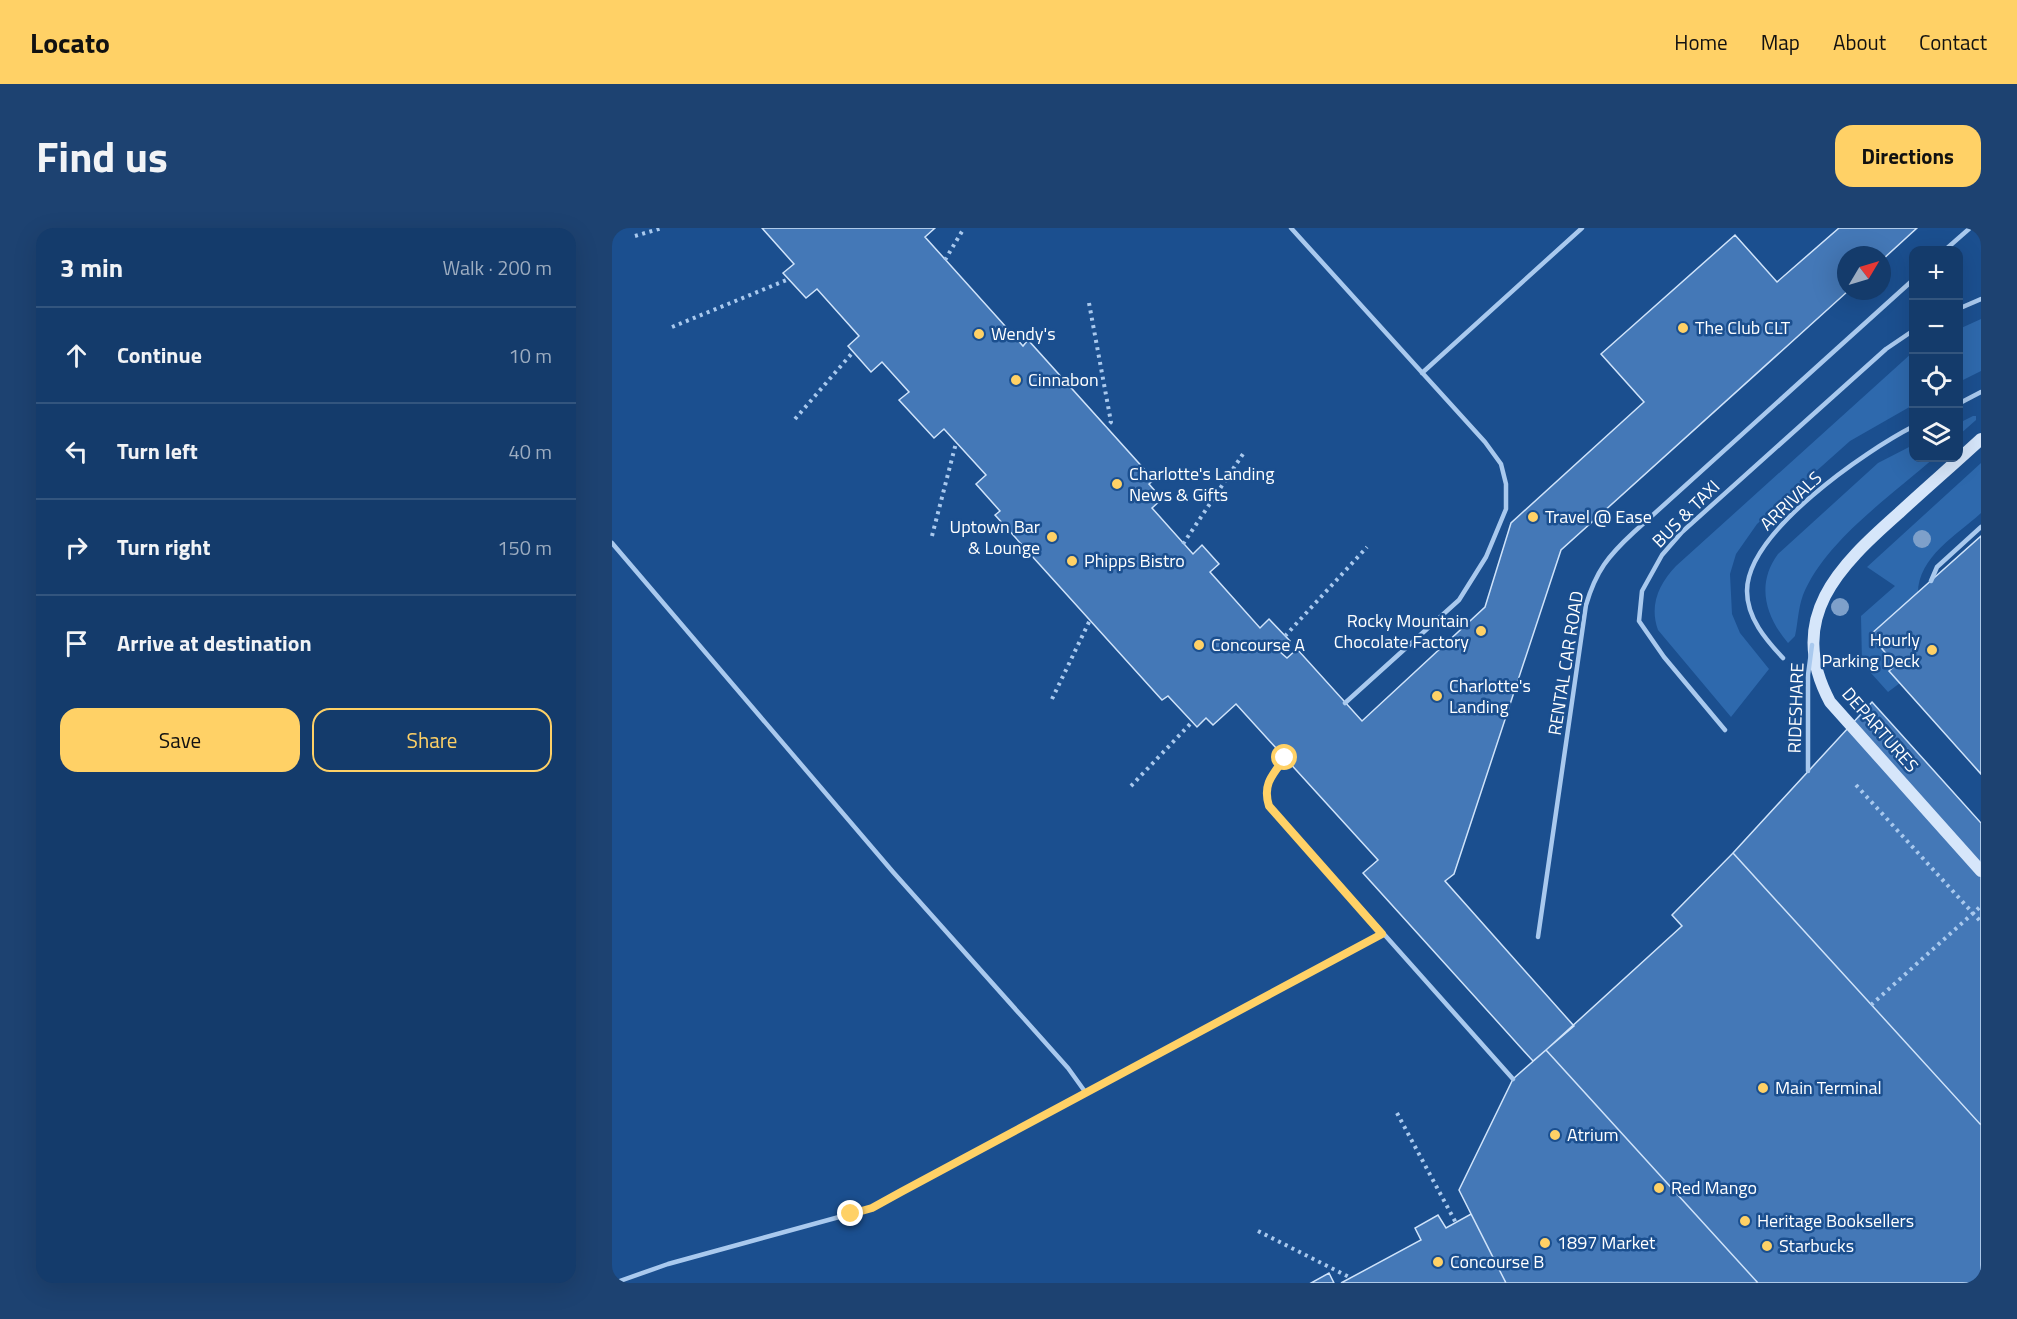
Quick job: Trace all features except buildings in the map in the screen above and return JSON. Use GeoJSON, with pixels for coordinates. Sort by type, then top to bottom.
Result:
{"type":"FeatureCollection","features":[{"type":"Feature","properties":{"kind":"main road","name":"DEPARTURES"},"geometry":{"type":"LineString","coordinates":[[1981,439],[1862,545],[1842,568],[1826,591],[1817,612],[1812,645],[1817,679],[1830,702],[1981,871]]}},
{"type":"Feature","properties":{"kind":"lane"},"geometry":{"type":"LineString","coordinates":[[1291,228],[1501,464],[1506,484],[1506,509],[1486,556],[1459,600],[1346,703]]}},
{"type":"Feature","properties":{"kind":"lane"},"geometry":{"type":"LineString","coordinates":[[1422,373],[1582,228]]}},
{"type":"Feature","properties":{"kind":"lane"},"geometry":{"type":"LineString","coordinates":[[1950,246],[1970,228]]}},
{"type":"Feature","properties":{"kind":"lane","name":"RENTAL CAR ROAD"},"geometry":{"type":"LineString","coordinates":[[1538,937],[1586,605],[1594,580],[1608,557],[1634,532],[1909,284]]}},
{"type":"Feature","properties":{"kind":"lane"},"geometry":{"type":"LineString","coordinates":[[1963,307],[1981,299]]}},
{"type":"Feature","properties":{"kind":"lane","name":"BUS & TAXI"},"geometry":{"type":"LineString","coordinates":[[1725,730],[1664,657],[1640,621],[1642,591],[1662,555],[1682,532],[1886,349],[1909,333]]}},
{"type":"Feature","properties":{"kind":"lane"},"geometry":{"type":"LineString","coordinates":[[1963,402],[1981,392]]}},
{"type":"Feature","properties":{"kind":"lane","name":"ARRIVALS"},"geometry":{"type":"LineString","coordinates":[[1783,658],[1758,627],[1750,608],[1747,591],[1756,556],[1778,528],[1850,465],[1876,446],[1909,429]]}},
{"type":"Feature","properties":{"kind":"lane"},"geometry":{"type":"LineString","coordinates":[[1931,581],[1938,567],[1981,527]]}},
{"type":"Feature","properties":{"kind":"lane"},"geometry":{"type":"LineString","coordinates":[[612,543],[892,872],[1068,1068],[1086,1093]]}},
{"type":"Feature","properties":{"kind":"lane","name":"RIDESHARE"},"geometry":{"type":"LineString","coordinates":[[1808,771],[1808,675],[1812,645]]}},
{"type":"Feature","properties":{"kind":"lane"},"geometry":{"type":"LineString","coordinates":[[1285,758],[1267,782],[1265,794],[1269,806],[1513,1079]]}},
{"type":"Feature","properties":{"kind":"lane"},"geometry":{"type":"LineString","coordinates":[[614,1283],[668,1264],[872,1208],[1382,934]]}},
{"type":"Feature","properties":{"kind":"path"},"geometry":{"type":"LineString","coordinates":[[635,236],[662,228]]}},
{"type":"Feature","properties":{"kind":"path"},"geometry":{"type":"LineString","coordinates":[[945,260],[964,228]]}},
{"type":"Feature","properties":{"kind":"path"},"geometry":{"type":"LineString","coordinates":[[672,327],[789,279]]}},
{"type":"Feature","properties":{"kind":"path"},"geometry":{"type":"LineString","coordinates":[[1089,303],[1111,422],[1106,427]]}},
{"type":"Feature","properties":{"kind":"path"},"geometry":{"type":"LineString","coordinates":[[795,419],[853,352]]}},
{"type":"Feature","properties":{"kind":"path"},"geometry":{"type":"LineString","coordinates":[[933,536],[956,442]]}},
{"type":"Feature","properties":{"kind":"path"},"geometry":{"type":"LineString","coordinates":[[1184,544],[1245,451]]}},
{"type":"Feature","properties":{"kind":"path"},"geometry":{"type":"LineString","coordinates":[[1285,636],[1367,547]]}},
{"type":"Feature","properties":{"kind":"path"},"geometry":{"type":"LineString","coordinates":[[1052,699],[1090,620]]}},
{"type":"Feature","properties":{"kind":"path"},"geometry":{"type":"LineString","coordinates":[[1131,786],[1192,722]]}},
{"type":"Feature","properties":{"kind":"path"},"geometry":{"type":"LineString","coordinates":[[1856,784],[1981,922]]}},
{"type":"Feature","properties":{"kind":"path"},"geometry":{"type":"LineString","coordinates":[[1870,1005],[1981,906]]}},
{"type":"Feature","properties":{"kind":"path"},"geometry":{"type":"LineString","coordinates":[[1397,1113],[1456,1223]]}},
{"type":"Feature","properties":{"kind":"path"},"geometry":{"type":"LineString","coordinates":[[1258,1231],[1351,1278]]}},
{"type":"Feature","properties":{"kind":"shaded area"},"geometry":{"type":"Polygon","coordinates":[[[1981,319],[1981,371],[1963,380],[1963,354],[1963,327],[1981,319]]]}},
{"type":"Feature","properties":{"kind":"shaded area"},"geometry":{"type":"Polygon","coordinates":[[[1909,356],[1909,407],[1850,441],[1757,524],[1736,554],[1730,574],[1732,614],[1740,633],[1769,669],[1731,717],[1658,630],[1655,621],[1657,595],[1676,566],[1909,356]]]}},
{"type":"Feature","properties":{"kind":"shaded area"},"geometry":{"type":"Polygon","coordinates":[[[1976,416],[1976,420],[1963,431],[1963,421],[1976,416]]]}},
{"type":"Feature","properties":{"kind":"shaded area"},"geometry":{"type":"Polygon","coordinates":[[[1909,447],[1909,462],[1929,462],[1879,504],[1827,556],[1813,575],[1803,595],[1795,636],[1788,643],[1774,622],[1766,600],[1765,588],[1771,565],[1778,554],[1878,463],[1909,447]]]}},
{"type":"Feature","properties":{"kind":"shaded area"},"geometry":{"type":"Polygon","coordinates":[[[1981,463],[1981,513],[1940,548],[1924,568],[1918,593],[1870,635],[1896,665],[1889,671],[1900,683],[1888,692],[1862,663],[1861,616],[1895,586],[1867,567],[1981,463]]]}},
{"type":"Feature","properties":{"kind":"place","name":"The Club CLT"},"geometry":{"type":"Point","coordinates":[1683,328]}},
{"type":"Feature","properties":{"kind":"place","name":"Wendy's"},"geometry":{"type":"Point","coordinates":[979,334]}},
{"type":"Feature","properties":{"kind":"place","name":"Cinnabon"},"geometry":{"type":"Point","coordinates":[1016,380]}},
{"type":"Feature","properties":{"kind":"place","name":"Charlotte's Landing News & Gifts"},"geometry":{"type":"Point","coordinates":[1117,484]}},
{"type":"Feature","properties":{"kind":"place","name":"Travel @ Ease"},"geometry":{"type":"Point","coordinates":[1533,517]}},
{"type":"Feature","properties":{"kind":"place","name":"Uptown Bar & Lounge"},"geometry":{"type":"Point","coordinates":[1052,537]}},
{"type":"Feature","properties":{"kind":"place","name":"Phipps Bistro"},"geometry":{"type":"Point","coordinates":[1072,561]}},
{"type":"Feature","properties":{"kind":"place","name":"Rocky Mountain Chocolate Factory"},"geometry":{"type":"Point","coordinates":[1481,631]}},
{"type":"Feature","properties":{"kind":"place","name":"Concourse A"},"geometry":{"type":"Point","coordinates":[1199,645]}},
{"type":"Feature","properties":{"kind":"place","name":"Hourly Parking Deck"},"geometry":{"type":"Point","coordinates":[1932,650]}},
{"type":"Feature","properties":{"kind":"place","name":"Charlotte's Landing"},"geometry":{"type":"Point","coordinates":[1437,696]}},
{"type":"Feature","properties":{"kind":"place","name":"Main Terminal"},"geometry":{"type":"Point","coordinates":[1763,1088]}},
{"type":"Feature","properties":{"kind":"place","name":"Atrium"},"geometry":{"type":"Point","coordinates":[1555,1135]}},
{"type":"Feature","properties":{"kind":"place","name":"Red Mango"},"geometry":{"type":"Point","coordinates":[1659,1188]}},
{"type":"Feature","properties":{"kind":"place","name":"Heritage Booksellers"},"geometry":{"type":"Point","coordinates":[1745,1221]}},
{"type":"Feature","properties":{"kind":"place","name":"1897 Market"},"geometry":{"type":"Point","coordinates":[1545,1243]}},
{"type":"Feature","properties":{"kind":"place","name":"Starbucks"},"geometry":{"type":"Point","coordinates":[1767,1246]}},
{"type":"Feature","properties":{"kind":"place","name":"Concourse B"},"geometry":{"type":"Point","coordinates":[1438,1262]}},
{"type":"Feature","properties":{"kind":"route"},"geometry":{"type":"LineString","coordinates":[[851,1214],[872,1208],[1382,934],[1269,806],[1265,794],[1267,782],[1285,758]]}}]}
